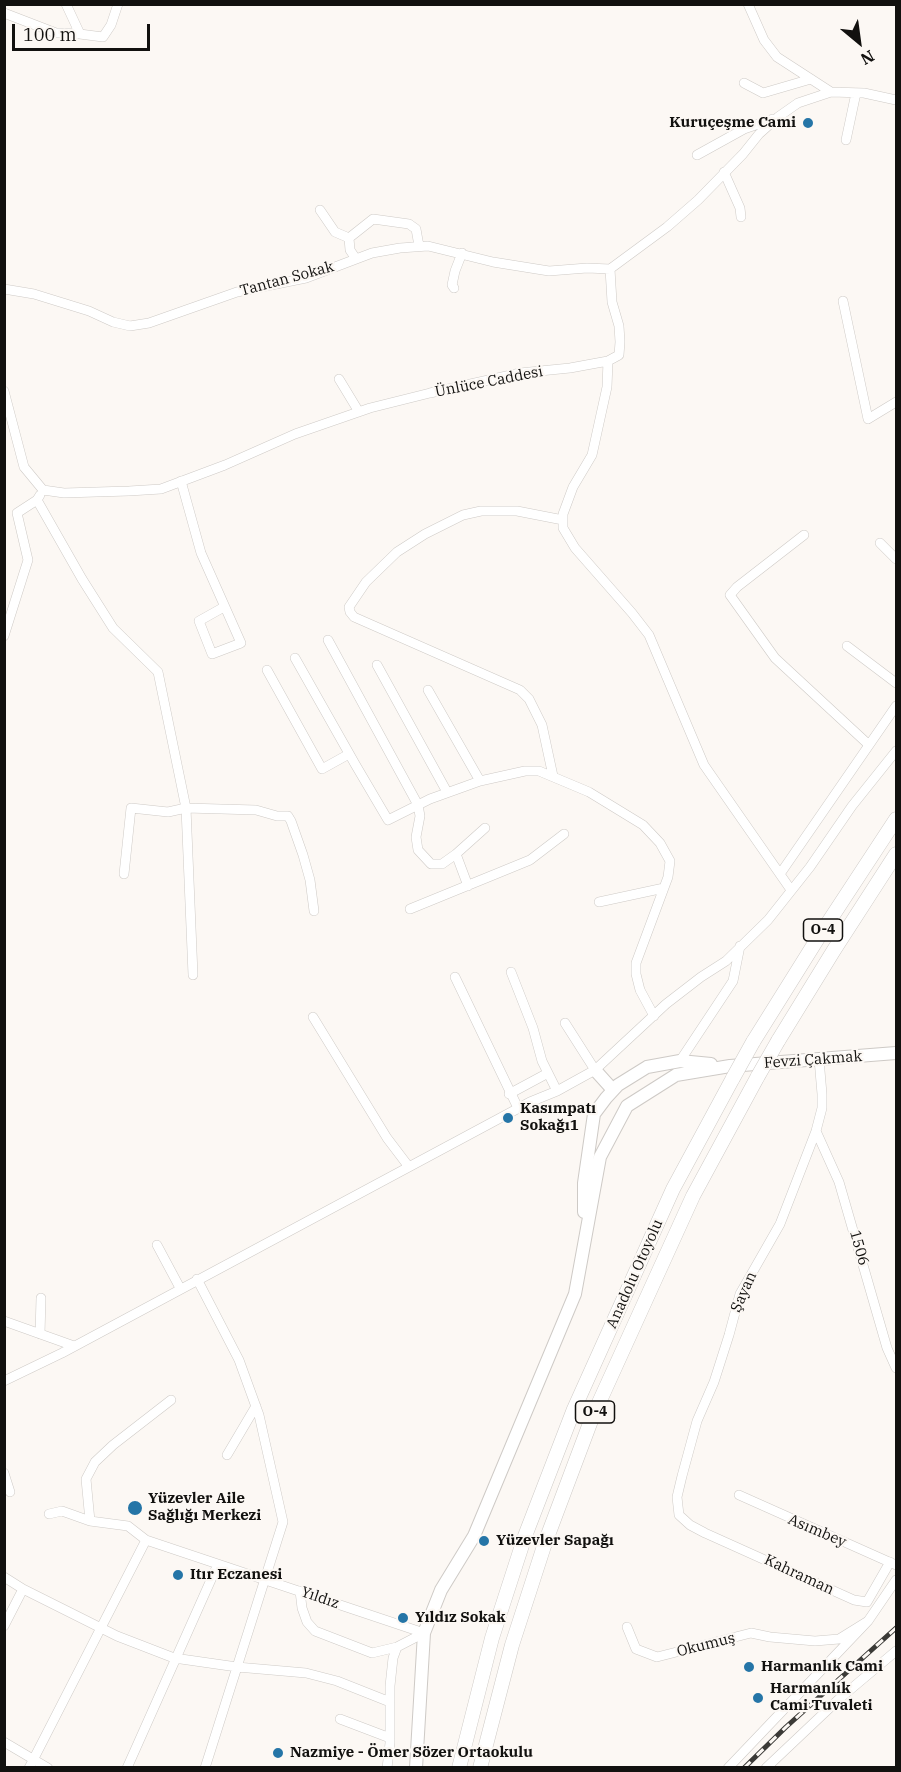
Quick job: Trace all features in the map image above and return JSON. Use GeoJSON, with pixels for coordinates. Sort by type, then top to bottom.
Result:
{"type":"FeatureCollection","features":[{"type":"Feature","properties":{"kind":"highway","name":"Anadolu Otoyolu"},"geometry":{"type":"LineString","coordinates":[[459,1767],[492,1638],[525,1536],[574,1409],[673,1189],[732,1072],[897,819]]}},
{"type":"Feature","properties":{"kind":"highway","name":"Anadolu Otoyolu"},"geometry":{"type":"LineString","coordinates":[[480,1767],[512,1645],[545,1543],[592,1418],[693,1196],[778,1041],[834,950],[897,855]]}},
{"type":"Feature","properties":{"kind":"main road","name":"Fevzi Çakmak"},"geometry":{"type":"LineString","coordinates":[[732,1072],[819,1059],[897,1053]]}},
{"type":"Feature","properties":{"kind":"main road"},"geometry":{"type":"LineString","coordinates":[[583,1252],[586,1172],[594,1114],[610,1094],[628,1077],[647,1067],[680,1061],[732,1072]]}},
{"type":"Feature","properties":{"kind":"main road"},"geometry":{"type":"LineString","coordinates":[[595,1070],[618,1107],[630,1104],[676,1075],[732,1072]]}},
{"type":"Feature","properties":{"kind":"main road"},"geometry":{"type":"LineString","coordinates":[[416,1767],[424,1633],[441,1590],[474,1536],[574,1294],[600,1156],[630,1104],[633,1091],[628,1077]]}},
{"type":"Feature","properties":{"kind":"street"},"geometry":{"type":"LineString","coordinates":[[66,4],[80,34]]}},
{"type":"Feature","properties":{"kind":"street"},"geometry":{"type":"LineString","coordinates":[[4,13],[56,33],[103,37],[111,25],[118,4]]}},
{"type":"Feature","properties":{"kind":"street"},"geometry":{"type":"LineString","coordinates":[[748,4],[764,40],[777,57],[831,92]]}},
{"type":"Feature","properties":{"kind":"street"},"geometry":{"type":"LineString","coordinates":[[744,83],[763,93],[811,79]]}},
{"type":"Feature","properties":{"kind":"street"},"geometry":{"type":"LineString","coordinates":[[791,890],[704,765],[649,635],[575,548],[563,528],[562,514],[573,487],[592,455],[607,387],[608,361],[619,355],[619,326],[612,302],[610,269],[667,227],[743,154],[759,134],[798,103],[831,92],[856,93],[897,100]]}},
{"type":"Feature","properties":{"kind":"street"},"geometry":{"type":"LineString","coordinates":[[846,140],[856,93]]}},
{"type":"Feature","properties":{"kind":"street"},"geometry":{"type":"LineString","coordinates":[[697,155],[744,129],[778,117]]}},
{"type":"Feature","properties":{"kind":"street"},"geometry":{"type":"LineString","coordinates":[[724,172],[740,208],[741,217]]}},
{"type":"Feature","properties":{"kind":"street"},"geometry":{"type":"LineString","coordinates":[[320,210],[335,232],[349,238]]}},
{"type":"Feature","properties":{"kind":"street"},"geometry":{"type":"LineString","coordinates":[[349,238],[373,219],[391,221],[409,224],[416,229],[419,246]]}},
{"type":"Feature","properties":{"kind":"street"},"geometry":{"type":"LineString","coordinates":[[349,238],[350,250],[356,260]]}},
{"type":"Feature","properties":{"kind":"street","name":"Tantan Sokak"},"geometry":{"type":"LineString","coordinates":[[4,289],[34,294],[130,326],[149,323],[237,292],[306,278],[372,253],[419,246],[549,271],[610,269]]}},
{"type":"Feature","properties":{"kind":"street"},"geometry":{"type":"LineString","coordinates":[[454,288],[452,285],[455,271],[462,253]]}},
{"type":"Feature","properties":{"kind":"street"},"geometry":{"type":"LineString","coordinates":[[843,301],[868,419],[897,402]]}},
{"type":"Feature","properties":{"kind":"street","name":"Ünlüce Caddesi"},"geometry":{"type":"LineString","coordinates":[[42,490],[64,492],[161,489],[225,465],[295,434],[358,412],[520,373],[570,368],[608,361]]}},
{"type":"Feature","properties":{"kind":"street"},"geometry":{"type":"LineString","coordinates":[[339,379],[358,412]]}},
{"type":"Feature","properties":{"kind":"street"},"geometry":{"type":"LineString","coordinates":[[4,391],[24,467],[42,490],[37,500],[17,513],[28,560],[4,636]]}},
{"type":"Feature","properties":{"kind":"street"},"geometry":{"type":"LineString","coordinates":[[182,481],[201,553],[241,643],[212,654],[199,621],[224,607]]}},
{"type":"Feature","properties":{"kind":"street"},"geometry":{"type":"LineString","coordinates":[[37,500],[113,628],[158,672],[186,808],[193,975]]}},
{"type":"Feature","properties":{"kind":"street"},"geometry":{"type":"LineString","coordinates":[[553,776],[542,725],[529,699],[520,690],[354,617],[349,607],[366,582],[397,552],[425,534],[463,515],[481,511],[517,511],[563,520]]}},
{"type":"Feature","properties":{"kind":"street"},"geometry":{"type":"LineString","coordinates":[[804,535],[737,586],[730,596],[775,658],[869,745]]}},
{"type":"Feature","properties":{"kind":"street"},"geometry":{"type":"LineString","coordinates":[[880,543],[897,559]]}},
{"type":"Feature","properties":{"kind":"street"},"geometry":{"type":"LineString","coordinates":[[328,640],[418,805],[420,816],[416,837],[418,850],[431,864],[442,864],[485,828]]}},
{"type":"Feature","properties":{"kind":"street"},"geometry":{"type":"LineString","coordinates":[[847,646],[897,683]]}},
{"type":"Feature","properties":{"kind":"street"},"geometry":{"type":"LineString","coordinates":[[295,658],[388,820],[447,792],[480,781],[525,771],[539,771],[589,792],[643,825],[660,843],[670,861],[670,870],[636,963],[640,990],[654,1016]]}},
{"type":"Feature","properties":{"kind":"street"},"geometry":{"type":"LineString","coordinates":[[377,665],[447,792]]}},
{"type":"Feature","properties":{"kind":"street"},"geometry":{"type":"LineString","coordinates":[[267,670],[322,769],[349,754]]}},
{"type":"Feature","properties":{"kind":"street"},"geometry":{"type":"LineString","coordinates":[[428,690],[480,781]]}},
{"type":"Feature","properties":{"kind":"street"},"geometry":{"type":"LineString","coordinates":[[780,874],[897,706]]}},
{"type":"Feature","properties":{"kind":"street"},"geometry":{"type":"LineString","coordinates":[[4,1381],[74,1346],[518,1108],[557,1091],[595,1070],[654,1016],[701,977],[726,961],[768,920],[852,806],[897,751]]}},
{"type":"Feature","properties":{"kind":"street"},"geometry":{"type":"LineString","coordinates":[[124,874],[131,808],[168,812],[186,808],[256,810],[277,816],[288,816],[310,880],[314,911]]}},
{"type":"Feature","properties":{"kind":"street"},"geometry":{"type":"LineString","coordinates":[[410,909],[530,860],[564,834]]}},
{"type":"Feature","properties":{"kind":"street"},"geometry":{"type":"LineString","coordinates":[[456,854],[468,886]]}},
{"type":"Feature","properties":{"kind":"street"},"geometry":{"type":"LineString","coordinates":[[599,902],[664,888]]}},
{"type":"Feature","properties":{"kind":"street"},"geometry":{"type":"LineString","coordinates":[[680,1061],[733,981],[740,946]]}},
{"type":"Feature","properties":{"kind":"street"},"geometry":{"type":"LineString","coordinates":[[511,972],[533,1028],[542,1061],[557,1091]]}},
{"type":"Feature","properties":{"kind":"street"},"geometry":{"type":"LineString","coordinates":[[455,976],[509,1094],[518,1108]]}},
{"type":"Feature","properties":{"kind":"street"},"geometry":{"type":"LineString","coordinates":[[313,1017],[387,1138],[409,1167]]}},
{"type":"Feature","properties":{"kind":"street"},"geometry":{"type":"LineString","coordinates":[[565,1023],[595,1070]]}},
{"type":"Feature","properties":{"kind":"street","name":"Şayan"},"geometry":{"type":"LineString","coordinates":[[690,1525],[679,1515],[677,1497],[698,1421],[714,1382],[740,1294],[780,1224],[816,1131],[822,1108],[819,1059]]}},
{"type":"Feature","properties":{"kind":"street"},"geometry":{"type":"LineString","coordinates":[[509,1094],[548,1073]]}},
{"type":"Feature","properties":{"kind":"street","name":"1506"},"geometry":{"type":"LineString","coordinates":[[816,1131],[839,1182],[887,1348],[897,1368]]}},
{"type":"Feature","properties":{"kind":"street"},"geometry":{"type":"LineString","coordinates":[[157,1245],[180,1288]]}},
{"type":"Feature","properties":{"kind":"street"},"geometry":{"type":"LineString","coordinates":[[197,1279],[239,1360],[256,1407],[271,1462],[283,1522],[205,1767]]}},
{"type":"Feature","properties":{"kind":"street"},"geometry":{"type":"LineString","coordinates":[[40,1334],[41,1298]]}},
{"type":"Feature","properties":{"kind":"street"},"geometry":{"type":"LineString","coordinates":[[4,1321],[74,1346]]}},
{"type":"Feature","properties":{"kind":"street"},"geometry":{"type":"LineString","coordinates":[[90,1521],[86,1479],[95,1462],[171,1400]]}},
{"type":"Feature","properties":{"kind":"street"},"geometry":{"type":"LineString","coordinates":[[227,1455],[256,1407]]}},
{"type":"Feature","properties":{"kind":"street"},"geometry":{"type":"LineString","coordinates":[[4,1473],[10,1492]]}},
{"type":"Feature","properties":{"kind":"street","name":"Asımbey"},"geometry":{"type":"LineString","coordinates":[[739,1495],[893,1563]]}},
{"type":"Feature","properties":{"kind":"street","name":"Yıldız"},"geometry":{"type":"LineString","coordinates":[[49,1514],[62,1511],[90,1521],[128,1526],[146,1540],[424,1633]]}},
{"type":"Feature","properties":{"kind":"street","name":"Kahraman"},"geometry":{"type":"LineString","coordinates":[[690,1525],[854,1600],[867,1602],[893,1563]]}},
{"type":"Feature","properties":{"kind":"street"},"geometry":{"type":"LineString","coordinates":[[31,1763],[146,1540]]}},
{"type":"Feature","properties":{"kind":"street"},"geometry":{"type":"LineString","coordinates":[[126,1767],[218,1564]]}},
{"type":"Feature","properties":{"kind":"street"},"geometry":{"type":"LineString","coordinates":[[4,1577],[101,1628],[174,1658],[237,1667],[306,1673],[337,1681],[390,1702]]}},
{"type":"Feature","properties":{"kind":"street"},"geometry":{"type":"LineString","coordinates":[[728,1767],[868,1621],[897,1580]]}},
{"type":"Feature","properties":{"kind":"street"},"geometry":{"type":"LineString","coordinates":[[4,1626],[23,1589]]}},
{"type":"Feature","properties":{"kind":"street"},"geometry":{"type":"LineString","coordinates":[[300,1591],[307,1622],[315,1631],[372,1653],[397,1647],[424,1633]]}},
{"type":"Feature","properties":{"kind":"street","name":"Okumuş"},"geometry":{"type":"LineString","coordinates":[[627,1627],[636,1649],[657,1657],[751,1633],[815,1641],[839,1639],[868,1621]]}},
{"type":"Feature","properties":{"kind":"street"},"geometry":{"type":"LineString","coordinates":[[387,1767],[392,1667],[397,1647]]}},
{"type":"Feature","properties":{"kind":"street"},"geometry":{"type":"LineString","coordinates":[[766,1767],[839,1699],[897,1651]]}},
{"type":"Feature","properties":{"kind":"street"},"geometry":{"type":"LineString","coordinates":[[340,1719],[390,1738]]}},
{"type":"Feature","properties":{"kind":"street"},"geometry":{"type":"LineString","coordinates":[[4,1742],[31,1763],[48,1767]]}},
{"type":"Feature","properties":{"kind":"railway"},"geometry":{"type":"LineString","coordinates":[[744,1768],[896,1628]]}},
{"type":"Feature","properties":{"kind":"place","name":"Kuruçeşme Cami"},"geometry":{"type":"Point","coordinates":[808,123]}},
{"type":"Feature","properties":{"kind":"place","name":"Kasımpatı Sokağı1"},"geometry":{"type":"Point","coordinates":[508,1118]}},
{"type":"Feature","properties":{"kind":"place","name":"Yüzevler Aile Sağlığı Merkezi"},"geometry":{"type":"Point","coordinates":[135,1508]}},
{"type":"Feature","properties":{"kind":"place","name":"Yüzevler Sapağı"},"geometry":{"type":"Point","coordinates":[484,1541]}},
{"type":"Feature","properties":{"kind":"place","name":"Itır Eczanesi"},"geometry":{"type":"Point","coordinates":[178,1575]}},
{"type":"Feature","properties":{"kind":"place","name":"Yıldız Sokak"},"geometry":{"type":"Point","coordinates":[403,1618]}},
{"type":"Feature","properties":{"kind":"place","name":"Harmanlık Cami"},"geometry":{"type":"Point","coordinates":[749,1667]}},
{"type":"Feature","properties":{"kind":"place","name":"Harmanlık Cami Tuvaleti"},"geometry":{"type":"Point","coordinates":[758,1698]}},
{"type":"Feature","properties":{"kind":"place","name":"Nazmiye - Ömer Sözer Ortaokulu"},"geometry":{"type":"Point","coordinates":[278,1753]}}]}
